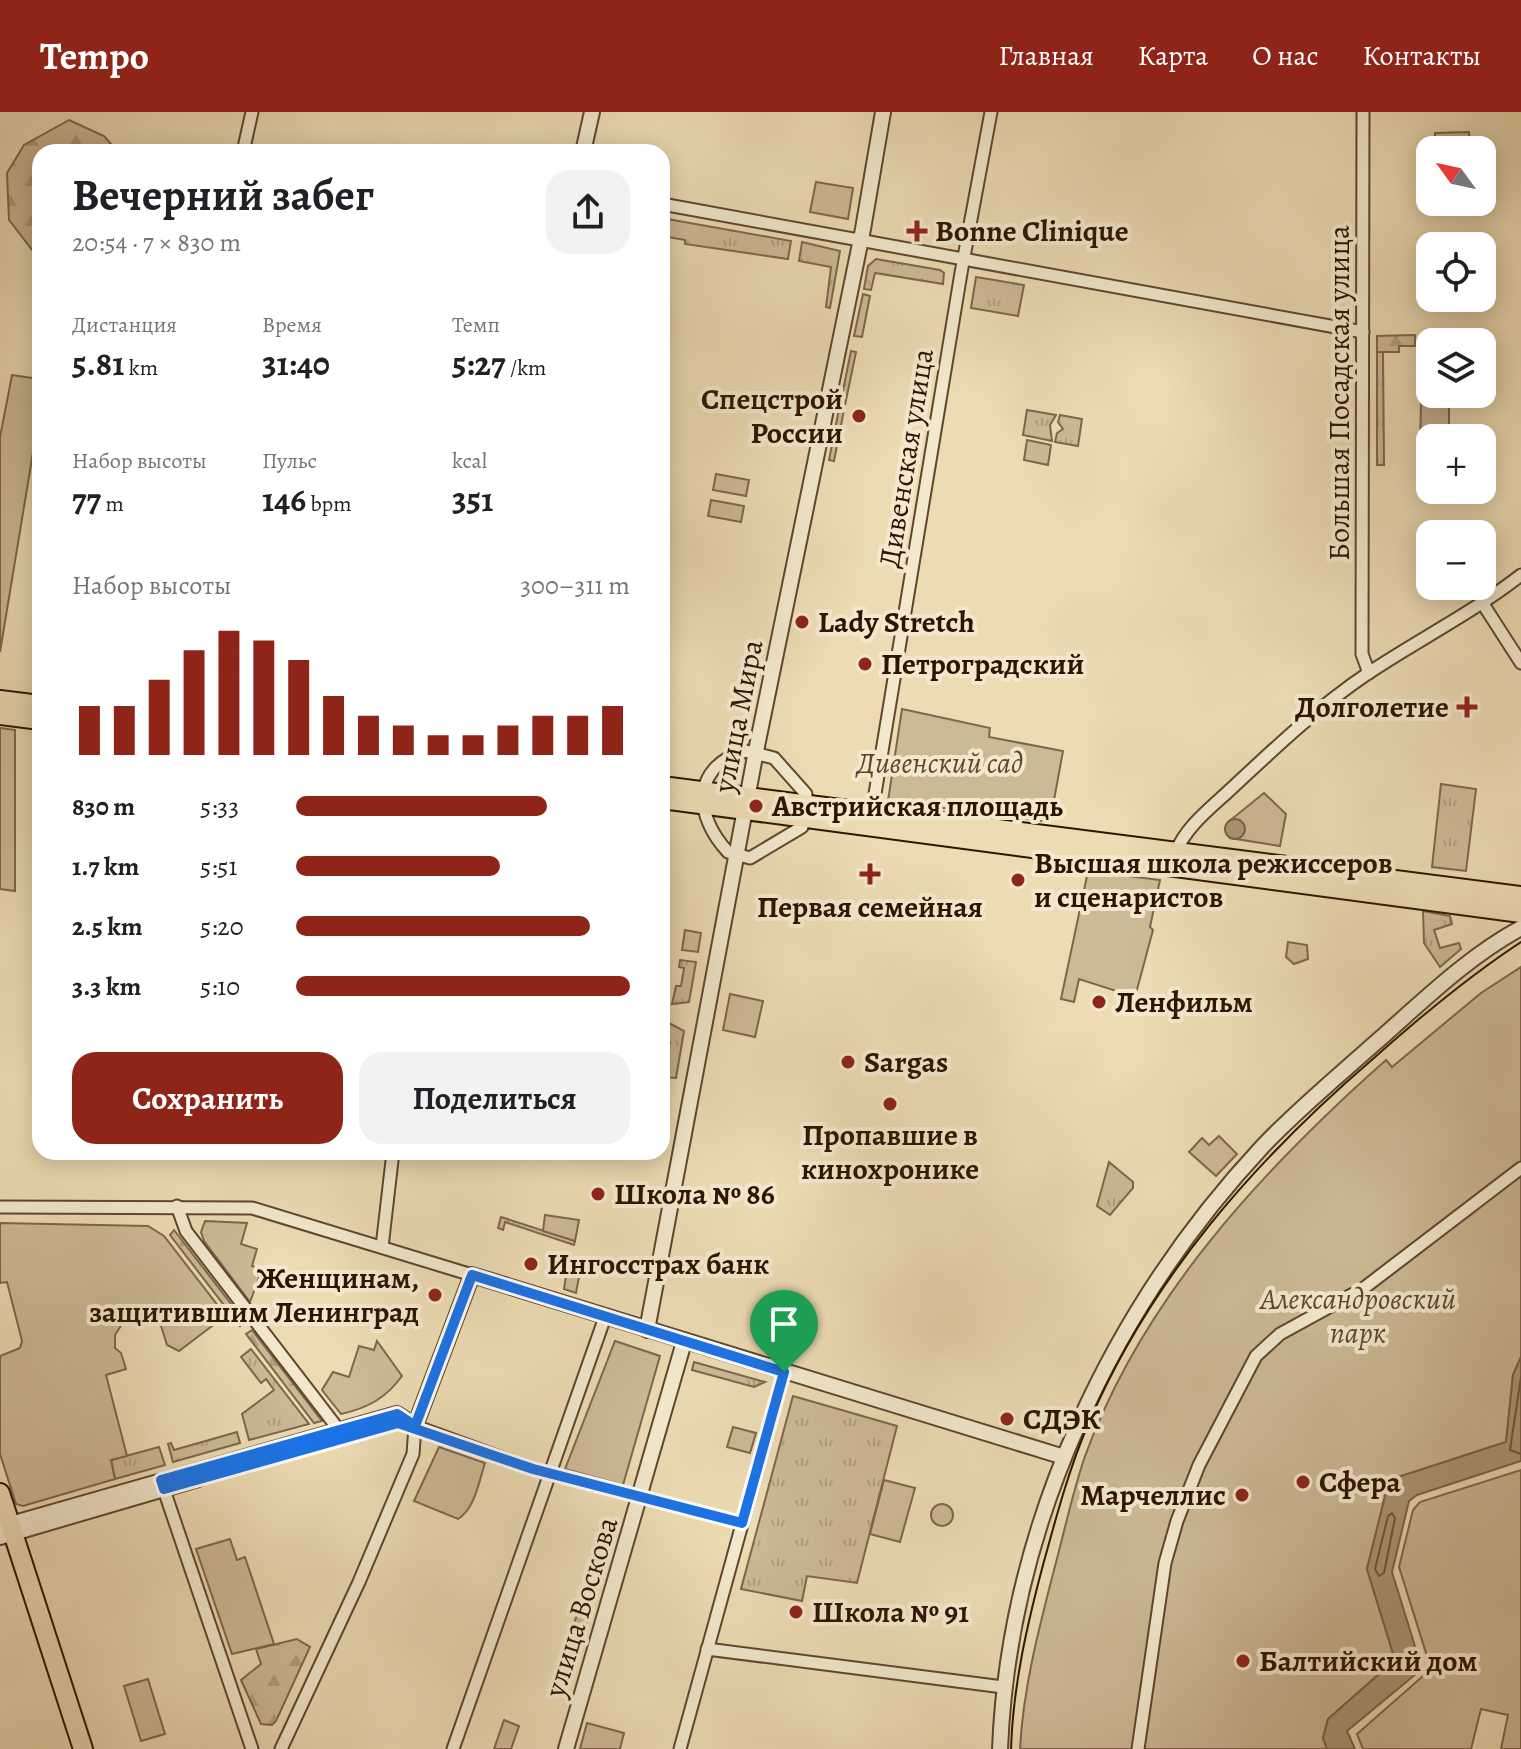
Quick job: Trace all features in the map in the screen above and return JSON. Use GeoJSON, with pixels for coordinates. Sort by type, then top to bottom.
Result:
{"type":"FeatureCollection","features":[{"type":"Feature","properties":{"kind":"main road"},"geometry":{"type":"LineString","coordinates":[[0,700],[32,704]]}},
{"type":"Feature","properties":{"kind":"main road"},"geometry":{"type":"LineString","coordinates":[[0,715],[32,719]]}},
{"type":"Feature","properties":{"kind":"main road"},"geometry":{"type":"LineString","coordinates":[[670,788],[703,798]]}},
{"type":"Feature","properties":{"kind":"main road"},"geometry":{"type":"LineString","coordinates":[[670,799],[703,798],[805,810],[1521,913]]}},
{"type":"Feature","properties":{"kind":"main road"},"geometry":{"type":"LineString","coordinates":[[805,810],[872,812],[1521,896]]}},
{"type":"Feature","properties":{"kind":"main road"},"geometry":{"type":"LineString","coordinates":[[0,1493],[6,1530],[83,1749]]}},
{"type":"Feature","properties":{"kind":"street"},"geometry":{"type":"LineString","coordinates":[[245,144],[252,112]]}},
{"type":"Feature","properties":{"kind":"street"},"geometry":{"type":"LineString","coordinates":[[585,144],[592,112]]}},
{"type":"Feature","properties":{"kind":"street","name":"улица Мира"},"geometry":{"type":"LineString","coordinates":[[647,1330],[756,751],[860,242],[883,112]]}},
{"type":"Feature","properties":{"kind":"street","name":"Дивенская улица"},"geometry":{"type":"LineString","coordinates":[[872,812],[991,112]]}},
{"type":"Feature","properties":{"kind":"street","name":"Большая Посадская улица"},"geometry":{"type":"LineString","coordinates":[[1363,112],[1362,654],[1369,673]]}},
{"type":"Feature","properties":{"kind":"street"},"geometry":{"type":"LineString","coordinates":[[670,206],[1363,332]]}},
{"type":"Feature","properties":{"kind":"street"},"geometry":{"type":"LineString","coordinates":[[1176,852],[1191,828],[1323,706],[1369,673],[1483,604],[1521,575]]}},
{"type":"Feature","properties":{"kind":"street"},"geometry":{"type":"LineString","coordinates":[[1483,604],[1521,663]]}},
{"type":"Feature","properties":{"kind":"street"},"geometry":{"type":"LineString","coordinates":[[756,751],[774,758],[801,786],[805,810],[795,833],[760,854],[737,857],[728,852],[713,834],[702,814],[703,798],[712,771],[735,754],[756,751]]}},
{"type":"Feature","properties":{"kind":"street"},"geometry":{"type":"LineString","coordinates":[[1492,909],[1503,923],[1499,941]]}},
{"type":"Feature","properties":{"kind":"street"},"geometry":{"type":"LineString","coordinates":[[1000,1749],[1003,1687],[1025,1579],[1064,1457],[1090,1398],[1138,1311],[1221,1195],[1298,1112],[1454,974],[1521,928]]}},
{"type":"Feature","properties":{"kind":"street"},"geometry":{"type":"LineString","coordinates":[[382,1247],[392,1160]]}},
{"type":"Feature","properties":{"kind":"street"},"geometry":{"type":"LineString","coordinates":[[1138,1749],[1165,1563],[1177,1521],[1199,1465],[1256,1356],[1280,1334],[1364,1288],[1521,1168]]}},
{"type":"Feature","properties":{"kind":"street"},"geometry":{"type":"LineString","coordinates":[[177,1206],[186,1231],[339,1430]]}},
{"type":"Feature","properties":{"kind":"street"},"geometry":{"type":"LineString","coordinates":[[0,1207],[252,1208],[1064,1457]]}},
{"type":"Feature","properties":{"kind":"street"},"geometry":{"type":"LineString","coordinates":[[281,1749],[359,1582],[413,1454],[415,1426],[472,1275]]}},
{"type":"Feature","properties":{"kind":"street"},"geometry":{"type":"LineString","coordinates":[[453,1749],[605,1317]]}},
{"type":"Feature","properties":{"kind":"street","name":"улица Воскова"},"geometry":{"type":"LineString","coordinates":[[566,1749],[642,1496],[684,1342]]}},
{"type":"Feature","properties":{"kind":"street"},"geometry":{"type":"LineString","coordinates":[[680,1749],[784,1372]]}},
{"type":"Feature","properties":{"kind":"street"},"geometry":{"type":"LineString","coordinates":[[6,1530],[397,1414],[415,1426]]}},
{"type":"Feature","properties":{"kind":"street"},"geometry":{"type":"LineString","coordinates":[[162,1484],[398,1423],[415,1426],[548,1473],[742,1523]]}},
{"type":"Feature","properties":{"kind":"street"},"geometry":{"type":"LineString","coordinates":[[162,1484],[252,1749]]}},
{"type":"Feature","properties":{"kind":"street"},"geometry":{"type":"LineString","coordinates":[[707,1649],[1003,1687]]}},
{"type":"Feature","properties":{"kind":"green space"},"geometry":{"type":"Polygon","coordinates":[[[69,120],[104,136],[111,144],[32,144],[32,250],[9,220],[7,173],[24,145],[69,120]]]}},
{"type":"Feature","properties":{"kind":"green space"},"geometry":{"type":"Polygon","coordinates":[[[1469,132],[1469,136],[1435,136],[1435,133],[1469,132]]]}},
{"type":"Feature","properties":{"kind":"green space"},"geometry":{"type":"Polygon","coordinates":[[[816,182],[853,188],[848,219],[810,212],[816,182]]]}},
{"type":"Feature","properties":{"kind":"green space"},"geometry":{"type":"Polygon","coordinates":[[[670,219],[791,241],[788,259],[685,244],[685,240],[670,237],[670,219]]]}},
{"type":"Feature","properties":{"kind":"green space"},"geometry":{"type":"Polygon","coordinates":[[[802,242],[840,251],[830,308],[826,307],[831,267],[799,261],[802,242]]]}},
{"type":"Feature","properties":{"kind":"green space"},"geometry":{"type":"Polygon","coordinates":[[[876,259],[940,270],[944,273],[943,284],[875,273],[871,290],[864,289],[868,266],[876,259]]]}},
{"type":"Feature","properties":{"kind":"green space"},"geometry":{"type":"Polygon","coordinates":[[[976,277],[1024,285],[1018,316],[971,308],[976,277]]]}},
{"type":"Feature","properties":{"kind":"green space"},"geometry":{"type":"Polygon","coordinates":[[[863,294],[870,296],[862,337],[854,336],[863,294]]]}},
{"type":"Feature","properties":{"kind":"green space"},"geometry":{"type":"Polygon","coordinates":[[[1415,335],[1415,346],[1399,346],[1399,352],[1377,352],[1377,336],[1415,335]]]}},
{"type":"Feature","properties":{"kind":"green space"},"geometry":{"type":"Polygon","coordinates":[[[851,351],[856,352],[845,405],[840,405],[851,351]]]}},
{"type":"Feature","properties":{"kind":"green space"},"geometry":{"type":"Polygon","coordinates":[[[1377,352],[1383,352],[1384,465],[1377,465],[1377,352]]]}},
{"type":"Feature","properties":{"kind":"green space"},"geometry":{"type":"Polygon","coordinates":[[[12,375],[32,378],[32,458],[0,652],[0,437],[12,375]]]}},
{"type":"Feature","properties":{"kind":"green space"},"geometry":{"type":"Polygon","coordinates":[[[1421,408],[1449,408],[1449,424],[1421,424],[1421,408]]]}},
{"type":"Feature","properties":{"kind":"green space"},"geometry":{"type":"Polygon","coordinates":[[[839,409],[844,410],[834,461],[829,460],[839,409]]]}},
{"type":"Feature","properties":{"kind":"green space"},"geometry":{"type":"Polygon","coordinates":[[[1027,410],[1056,415],[1050,425],[1052,441],[1023,435],[1027,410]]]}},
{"type":"Feature","properties":{"kind":"green space"},"geometry":{"type":"Polygon","coordinates":[[[1060,415],[1082,419],[1078,446],[1055,442],[1057,433],[1063,429],[1058,422],[1060,415]]]}},
{"type":"Feature","properties":{"kind":"green space"},"geometry":{"type":"Polygon","coordinates":[[[1027,440],[1051,445],[1048,465],[1024,460],[1027,440]]]}},
{"type":"Feature","properties":{"kind":"green space"},"geometry":{"type":"Polygon","coordinates":[[[716,474],[749,480],[746,496],[713,490],[716,474]]]}},
{"type":"Feature","properties":{"kind":"green space"},"geometry":{"type":"Polygon","coordinates":[[[711,500],[744,506],[741,522],[708,516],[711,500]]]}},
{"type":"Feature","properties":{"kind":"green space","name":"Дивенский сад"},"geometry":{"type":"Polygon","coordinates":[[[902,709],[990,728],[989,737],[1063,751],[1050,822],[888,801],[902,709]]]}},
{"type":"Feature","properties":{"kind":"green space"},"geometry":{"type":"Polygon","coordinates":[[[0,728],[15,730],[15,891],[0,889],[0,728]]]}},
{"type":"Feature","properties":{"kind":"green space"},"geometry":{"type":"Polygon","coordinates":[[[1441,784],[1476,789],[1466,871],[1432,867],[1441,784]]]}},
{"type":"Feature","properties":{"kind":"green space"},"geometry":{"type":"Polygon","coordinates":[[[1264,793],[1286,814],[1280,846],[1230,838],[1225,829],[1228,822],[1264,793]]]}},
{"type":"Feature","properties":{"kind":"green space"},"geometry":{"type":"Polygon","coordinates":[[[1088,871],[1160,880],[1150,927],[1153,930],[1135,997],[1079,979],[1074,1002],[1061,999],[1088,871]]]}},
{"type":"Feature","properties":{"kind":"green space"},"geometry":{"type":"Polygon","coordinates":[[[1423,911],[1450,916],[1452,924],[1434,930],[1440,948],[1459,943],[1461,949],[1440,967],[1424,943],[1423,911]]]}},
{"type":"Feature","properties":{"kind":"green space"},"geometry":{"type":"Polygon","coordinates":[[[685,930],[701,933],[698,952],[682,950],[685,930]]]}},
{"type":"Feature","properties":{"kind":"green space"},"geometry":{"type":"Polygon","coordinates":[[[1288,942],[1307,945],[1308,959],[1294,964],[1286,957],[1288,942]]]}},
{"type":"Feature","properties":{"kind":"green space"},"geometry":{"type":"Polygon","coordinates":[[[680,960],[696,962],[689,1002],[672,1004],[676,986],[681,986],[684,968],[679,967],[680,960]]]}},
{"type":"Feature","properties":{"kind":"green space","name":"Александровский парк"},"geometry":{"type":"Polygon","coordinates":[[[1521,967],[1521,1357],[1513,1375],[1506,1442],[1389,1480],[1367,1569],[1395,1660],[1328,1719],[1323,1738],[1327,1749],[1020,1749],[1032,1659],[1076,1486],[1108,1401],[1138,1345],[1210,1241],[1295,1146],[1386,1060],[1392,1067],[1481,993],[1521,967]]]}},
{"type":"Feature","properties":{"kind":"green space"},"geometry":{"type":"Polygon","coordinates":[[[730,994],[763,1001],[755,1037],[723,1030],[730,994]]]}},
{"type":"Feature","properties":{"kind":"green space"},"geometry":{"type":"Polygon","coordinates":[[[670,1024],[684,1031],[676,1078],[670,1078],[670,1024]]]}},
{"type":"Feature","properties":{"kind":"green space"},"geometry":{"type":"Polygon","coordinates":[[[1219,1136],[1237,1154],[1216,1176],[1189,1152],[1202,1138],[1209,1145],[1219,1136]]]}},
{"type":"Feature","properties":{"kind":"green space"},"geometry":{"type":"Polygon","coordinates":[[[1109,1162],[1133,1182],[1133,1188],[1110,1215],[1097,1206],[1109,1162]]]}},
{"type":"Feature","properties":{"kind":"green space"},"geometry":{"type":"Polygon","coordinates":[[[545,1215],[579,1220],[575,1241],[543,1231],[545,1215]]]}},
{"type":"Feature","properties":{"kind":"green space"},"geometry":{"type":"Polygon","coordinates":[[[501,1217],[575,1241],[574,1245],[505,1222],[503,1230],[498,1228],[501,1217]]]}},
{"type":"Feature","properties":{"kind":"green space"},"geometry":{"type":"Polygon","coordinates":[[[205,1221],[247,1223],[241,1244],[257,1249],[252,1266],[262,1270],[250,1302],[204,1241],[201,1232],[205,1221]]]}},
{"type":"Feature","properties":{"kind":"green space"},"geometry":{"type":"Polygon","coordinates":[[[0,1223],[148,1226],[164,1236],[219,1307],[216,1323],[179,1351],[167,1345],[157,1313],[122,1324],[115,1335],[115,1348],[121,1353],[126,1369],[106,1375],[127,1456],[111,1460],[115,1479],[23,1506],[16,1504],[0,1454],[0,1356],[20,1348],[22,1341],[7,1282],[0,1283],[0,1223]]]}},
{"type":"Feature","properties":{"kind":"green space"},"geometry":{"type":"Polygon","coordinates":[[[174,1230],[245,1322],[240,1326],[170,1235],[174,1230]]]}},
{"type":"Feature","properties":{"kind":"green space"},"geometry":{"type":"Polygon","coordinates":[[[568,1263],[581,1266],[576,1293],[564,1289],[568,1263]]]}},
{"type":"Feature","properties":{"kind":"green space"},"geometry":{"type":"Polygon","coordinates":[[[252,1330],[322,1421],[314,1423],[246,1334],[252,1330]]]}},
{"type":"Feature","properties":{"kind":"green space"},"geometry":{"type":"Polygon","coordinates":[[[377,1341],[402,1376],[376,1401],[341,1414],[322,1390],[333,1372],[349,1377],[359,1346],[374,1350],[377,1341]]]}},
{"type":"Feature","properties":{"kind":"green space"},"geometry":{"type":"Polygon","coordinates":[[[615,1341],[660,1356],[623,1485],[565,1469],[615,1341]]]}},
{"type":"Feature","properties":{"kind":"green space"},"geometry":{"type":"Polygon","coordinates":[[[251,1349],[309,1424],[249,1440],[242,1414],[274,1390],[266,1379],[261,1383],[241,1357],[251,1349]]]}},
{"type":"Feature","properties":{"kind":"green space"},"geometry":{"type":"Polygon","coordinates":[[[694,1362],[765,1382],[754,1387],[692,1370],[694,1362]]]}},
{"type":"Feature","properties":{"kind":"green space"},"geometry":{"type":"Polygon","coordinates":[[[793,1396],[897,1426],[857,1583],[807,1576],[802,1601],[741,1589],[793,1396]]]}},
{"type":"Feature","properties":{"kind":"green space"},"geometry":{"type":"Polygon","coordinates":[[[733,1427],[756,1433],[750,1453],[727,1447],[733,1427]]]}},
{"type":"Feature","properties":{"kind":"green space"},"geometry":{"type":"Polygon","coordinates":[[[237,1432],[240,1443],[173,1462],[168,1444],[171,1443],[174,1450],[237,1432]]]}},
{"type":"Feature","properties":{"kind":"green space"},"geometry":{"type":"Polygon","coordinates":[[[159,1447],[165,1465],[115,1479],[111,1460],[159,1447]]]}},
{"type":"Feature","properties":{"kind":"green space"},"geometry":{"type":"Polygon","coordinates":[[[439,1447],[485,1463],[469,1509],[458,1519],[414,1501],[439,1447]]]}},
{"type":"Feature","properties":{"kind":"green space"},"geometry":{"type":"Polygon","coordinates":[[[1521,1470],[1521,1749],[1501,1749],[1508,1715],[1481,1709],[1471,1749],[1363,1749],[1357,1734],[1431,1669],[1399,1567],[1413,1510],[1420,1502],[1521,1470]]]}},
{"type":"Feature","properties":{"kind":"green space"},"geometry":{"type":"Polygon","coordinates":[[[884,1480],[915,1488],[900,1542],[870,1534],[884,1480]]]}},
{"type":"Feature","properties":{"kind":"green space"},"geometry":{"type":"Polygon","coordinates":[[[942,1504],[950,1507],[953,1515],[950,1523],[942,1526],[934,1523],[931,1515],[934,1507],[942,1504]]]}},
{"type":"Feature","properties":{"kind":"green space"},"geometry":{"type":"Polygon","coordinates":[[[230,1539],[237,1560],[245,1557],[274,1644],[232,1654],[196,1549],[230,1539]]]}},
{"type":"Feature","properties":{"kind":"green space"},"geometry":{"type":"Polygon","coordinates":[[[577,1615],[588,1619],[576,1656],[564,1652],[577,1615]]]}},
{"type":"Feature","properties":{"kind":"green space"},"geometry":{"type":"Polygon","coordinates":[[[297,1639],[310,1647],[276,1721],[272,1725],[261,1724],[241,1680],[261,1664],[256,1649],[297,1639]]]}},
{"type":"Feature","properties":{"kind":"green space"},"geometry":{"type":"Polygon","coordinates":[[[148,1679],[165,1734],[141,1741],[124,1686],[148,1679]]]}},
{"type":"Feature","properties":{"kind":"green space"},"geometry":{"type":"Polygon","coordinates":[[[504,1720],[519,1726],[511,1749],[494,1749],[504,1720]]]}},
{"type":"Feature","properties":{"kind":"green space"},"geometry":{"type":"Polygon","coordinates":[[[587,1723],[624,1733],[620,1749],[580,1749],[587,1723]]]}},
{"type":"Feature","properties":{"kind":"water"},"geometry":{"type":"Polygon","coordinates":[[[1231,819],[1239,819],[1245,829],[1239,839],[1231,839],[1225,833],[1225,825],[1231,819]]]}},
{"type":"Feature","properties":{"kind":"water"},"geometry":{"type":"Polygon","coordinates":[[[1521,1357],[1521,1461],[1417,1495],[1409,1501],[1392,1572],[1422,1669],[1347,1731],[1355,1749],[1327,1749],[1323,1738],[1328,1719],[1395,1660],[1367,1569],[1389,1480],[1506,1442],[1513,1375],[1521,1357]]]}},
{"type":"Feature","properties":{"kind":"tram line"},"geometry":{"type":"LineString","coordinates":[[1011,1749],[1026,1633],[1063,1495],[1087,1427],[1112,1373],[1141,1322],[1209,1226],[1288,1138],[1427,1012],[1521,942]]}},
{"type":"Feature","properties":{"kind":"place","name":"Bonne Clinique"},"geometry":{"type":"Point","coordinates":[917,231]}},
{"type":"Feature","properties":{"kind":"place","name":"Спецстрой России"},"geometry":{"type":"Point","coordinates":[859,416]}},
{"type":"Feature","properties":{"kind":"place","name":"Lady Stretch"},"geometry":{"type":"Point","coordinates":[802,622]}},
{"type":"Feature","properties":{"kind":"place","name":"Петроградский"},"geometry":{"type":"Point","coordinates":[865,664]}},
{"type":"Feature","properties":{"kind":"place","name":"Долголетие"},"geometry":{"type":"Point","coordinates":[1467,707]}},
{"type":"Feature","properties":{"kind":"place","name":"Австрийская площадь"},"geometry":{"type":"Point","coordinates":[756,806]}},
{"type":"Feature","properties":{"kind":"place","name":"Первая семейная"},"geometry":{"type":"Point","coordinates":[870,874]}},
{"type":"Feature","properties":{"kind":"place","name":"Высшая школа режиссеров и сценаристов"},"geometry":{"type":"Point","coordinates":[1018,880]}},
{"type":"Feature","properties":{"kind":"place","name":"Ленфильм"},"geometry":{"type":"Point","coordinates":[1099,1002]}},
{"type":"Feature","properties":{"kind":"place","name":"Sargas"},"geometry":{"type":"Point","coordinates":[848,1062]}},
{"type":"Feature","properties":{"kind":"place","name":"Пропавшие в кинохронике"},"geometry":{"type":"Point","coordinates":[890,1104]}},
{"type":"Feature","properties":{"kind":"place","name":"Школа № 86"},"geometry":{"type":"Point","coordinates":[598,1194]}},
{"type":"Feature","properties":{"kind":"place","name":"Ингосстрах банк"},"geometry":{"type":"Point","coordinates":[531,1264]}},
{"type":"Feature","properties":{"kind":"place","name":"Женщинам, защитившим Ленинград"},"geometry":{"type":"Point","coordinates":[435,1295]}},
{"type":"Feature","properties":{"kind":"place","name":"СДЭК"},"geometry":{"type":"Point","coordinates":[1007,1419]}},
{"type":"Feature","properties":{"kind":"place","name":"Сфера"},"geometry":{"type":"Point","coordinates":[1303,1482]}},
{"type":"Feature","properties":{"kind":"place","name":"Марчеллис"},"geometry":{"type":"Point","coordinates":[1242,1495]}},
{"type":"Feature","properties":{"kind":"place","name":"Школа № 91"},"geometry":{"type":"Point","coordinates":[796,1612]}},
{"type":"Feature","properties":{"kind":"place","name":"Балтийский дом"},"geometry":{"type":"Point","coordinates":[1243,1661]}},
{"type":"Feature","properties":{"kind":"route"},"geometry":{"type":"LineString","coordinates":[[784,1372],[472,1275],[415,1426],[397,1414],[161,1480],[164,1489],[398,1423],[415,1426],[533,1469],[742,1523],[784,1372]]}}]}
